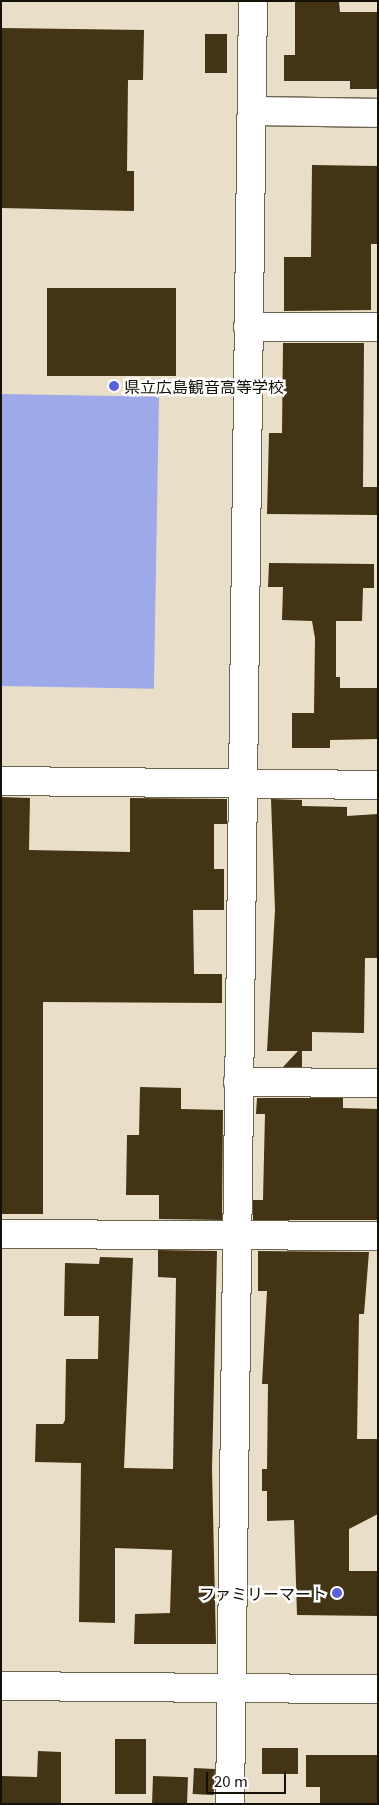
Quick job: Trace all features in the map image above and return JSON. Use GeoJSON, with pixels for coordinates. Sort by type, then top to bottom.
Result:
{"type":"FeatureCollection","features":[{"type":"Feature","properties":{"kind":"street"},"geometry":{"type":"LineString","coordinates":[[230,1804],[229,1688],[244,786],[253,1]]}},
{"type":"Feature","properties":{"kind":"street"},"geometry":{"type":"LineString","coordinates":[[252,111],[378,113]]}},
{"type":"Feature","properties":{"kind":"street"},"geometry":{"type":"LineString","coordinates":[[248,327],[378,327]]}},
{"type":"Feature","properties":{"kind":"street"},"geometry":{"type":"LineString","coordinates":[[1,781],[244,786],[378,785]]}},
{"type":"Feature","properties":{"kind":"street"},"geometry":{"type":"LineString","coordinates":[[238,1082],[378,1083]]}},
{"type":"Feature","properties":{"kind":"street"},"geometry":{"type":"LineString","coordinates":[[1,1234],[378,1236]]}},
{"type":"Feature","properties":{"kind":"street"},"geometry":{"type":"LineString","coordinates":[[1,1686],[378,1689]]}},
{"type":"Feature","properties":{"kind":"shaded area"},"geometry":{"type":"Polygon","coordinates":[[[1,394],[159,397],[154,689],[1,686],[1,394]]]}},
{"type":"Feature","properties":{"kind":"building"},"geometry":{"type":"Polygon","coordinates":[[[295,1],[339,1],[340,12],[378,12],[378,89],[350,89],[350,81],[284,81],[284,55],[295,55],[295,1]]]}},
{"type":"Feature","properties":{"kind":"building"},"geometry":{"type":"Polygon","coordinates":[[[1,28],[144,30],[143,80],[128,80],[127,171],[134,171],[134,211],[1,208],[1,28]]]}},
{"type":"Feature","properties":{"kind":"building"},"geometry":{"type":"Polygon","coordinates":[[[205,34],[227,34],[227,73],[205,73],[205,34]]]}},
{"type":"Feature","properties":{"kind":"building"},"geometry":{"type":"Polygon","coordinates":[[[312,165],[378,166],[378,244],[371,244],[371,310],[284,311],[284,257],[311,257],[312,165]]]}},
{"type":"Feature","properties":{"kind":"building"},"geometry":{"type":"Polygon","coordinates":[[[47,288],[176,288],[176,376],[47,376],[47,288]]]}},
{"type":"Feature","properties":{"kind":"building"},"geometry":{"type":"Polygon","coordinates":[[[283,343],[364,343],[363,487],[378,487],[378,515],[267,514],[269,433],[282,433],[283,343]]]}},
{"type":"Feature","properties":{"kind":"building"},"geometry":{"type":"Polygon","coordinates":[[[269,563],[374,564],[374,588],[363,588],[362,621],[336,621],[336,677],[340,677],[340,688],[378,688],[378,739],[330,740],[330,748],[292,748],[292,713],[314,713],[315,638],[312,621],[282,620],[283,587],[268,587],[269,563]]]}},
{"type":"Feature","properties":{"kind":"building"},"geometry":{"type":"Polygon","coordinates":[[[1,797],[30,798],[29,850],[130,852],[130,798],[227,799],[227,824],[214,824],[214,869],[224,869],[224,910],[193,910],[194,974],[222,974],[222,1003],[43,1002],[43,1214],[1,1214],[1,797]]]}},
{"type":"Feature","properties":{"kind":"building"},"geometry":{"type":"Polygon","coordinates":[[[271,799],[302,800],[302,806],[347,807],[347,816],[378,814],[378,958],[365,958],[364,1033],[312,1032],[312,1051],[302,1051],[302,1067],[283,1067],[298,1051],[267,1051],[275,910],[271,799]]]}},
{"type":"Feature","properties":{"kind":"building"},"geometry":{"type":"Polygon","coordinates":[[[140,1087],[181,1088],[181,1109],[223,1110],[222,1220],[159,1219],[159,1195],[126,1195],[127,1135],[139,1135],[140,1087]]]}},
{"type":"Feature","properties":{"kind":"building"},"geometry":{"type":"Polygon","coordinates":[[[257,1098],[343,1098],[343,1108],[378,1109],[378,1220],[253,1220],[253,1200],[263,1200],[265,1114],[256,1114],[257,1098]]]}},
{"type":"Feature","properties":{"kind":"building"},"geometry":{"type":"Polygon","coordinates":[[[158,1250],[217,1251],[212,1469],[216,1644],[134,1644],[135,1614],[170,1613],[172,1550],[115,1548],[115,1623],[79,1622],[81,1463],[35,1462],[36,1424],[63,1424],[65,1420],[66,1359],[98,1359],[99,1316],[64,1316],[65,1263],[99,1264],[100,1257],[133,1258],[124,1468],[173,1469],[176,1278],[158,1277],[158,1250]]]}},
{"type":"Feature","properties":{"kind":"building"},"geometry":{"type":"Polygon","coordinates":[[[258,1251],[369,1252],[364,1314],[359,1314],[357,1439],[378,1439],[378,1514],[349,1529],[349,1571],[378,1571],[378,1616],[297,1615],[294,1520],[267,1521],[267,1491],[262,1491],[262,1469],[267,1469],[268,1384],[262,1384],[267,1291],[258,1291],[258,1251]]]}},
{"type":"Feature","properties":{"kind":"building"},"geometry":{"type":"Polygon","coordinates":[[[115,1739],[146,1739],[146,1794],[115,1794],[115,1739]]]}},
{"type":"Feature","properties":{"kind":"building"},"geometry":{"type":"Polygon","coordinates":[[[262,1748],[298,1748],[298,1774],[262,1774],[262,1748]]]}},
{"type":"Feature","properties":{"kind":"building"},"geometry":{"type":"Polygon","coordinates":[[[38,1751],[61,1752],[61,1804],[1,1804],[1,1776],[37,1777],[38,1751]]]}},
{"type":"Feature","properties":{"kind":"building"},"geometry":{"type":"Polygon","coordinates":[[[306,1755],[378,1755],[378,1804],[320,1804],[320,1787],[306,1787],[306,1755]]]}},
{"type":"Feature","properties":{"kind":"building"},"geometry":{"type":"Polygon","coordinates":[[[194,1768],[215,1769],[214,1795],[193,1794],[194,1768]]]}},
{"type":"Feature","properties":{"kind":"building"},"geometry":{"type":"Polygon","coordinates":[[[153,1776],[188,1777],[187,1804],[152,1804],[153,1776]]]}},
{"type":"Feature","properties":{"kind":"place","name":"県立広島観音高等学校"},"geometry":{"type":"Point","coordinates":[114,386]}},
{"type":"Feature","properties":{"kind":"place","name":"ファミリーマート"},"geometry":{"type":"Point","coordinates":[337,1593]}}]}
